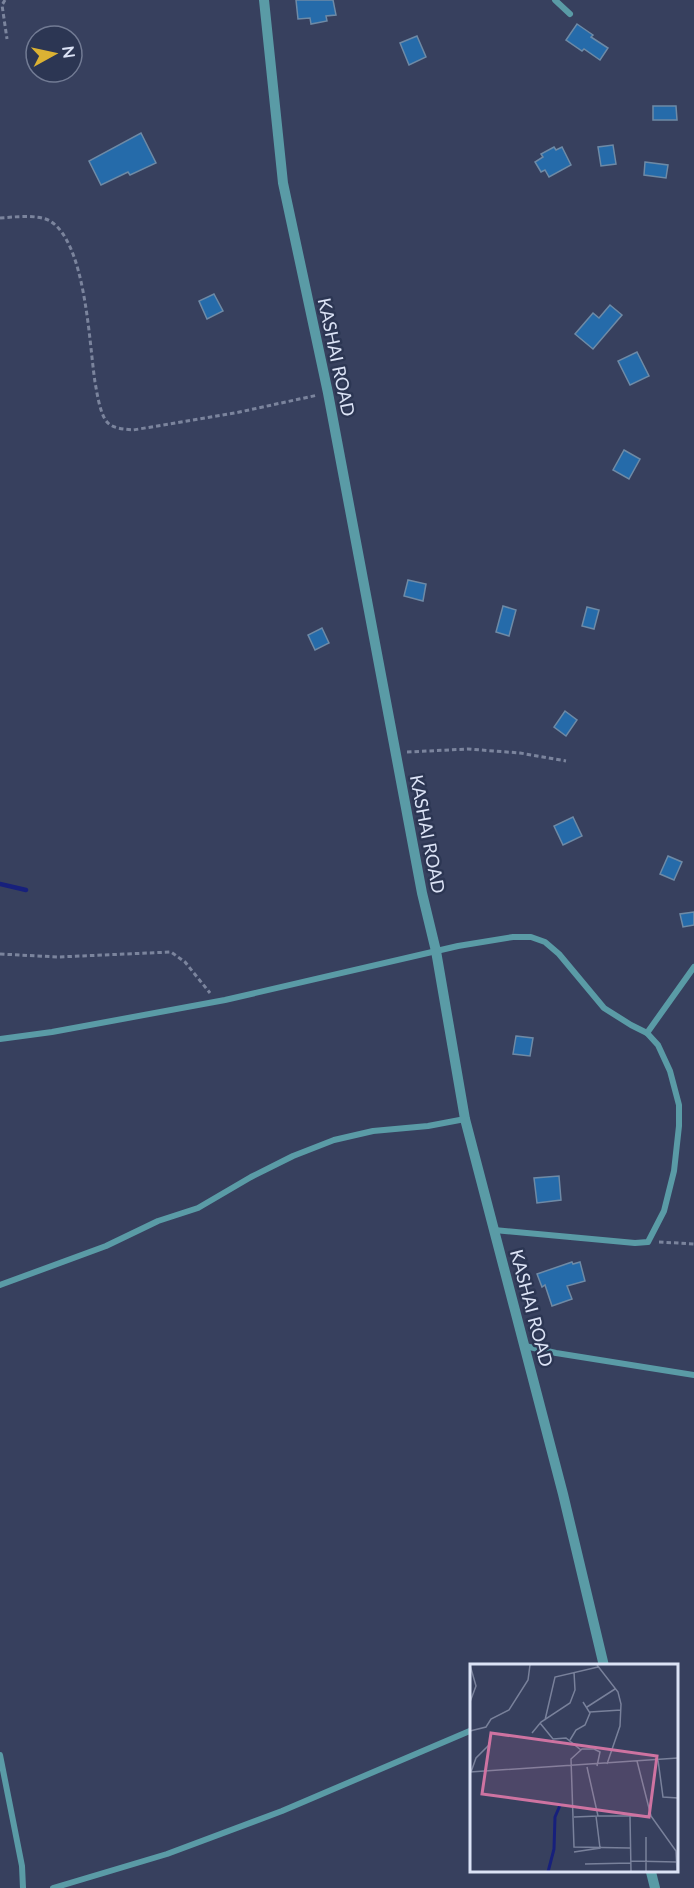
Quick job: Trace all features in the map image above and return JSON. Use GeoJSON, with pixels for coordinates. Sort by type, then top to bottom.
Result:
{"type":"FeatureCollection","features":[{"type":"Feature","properties":{"kind":"street","name":"KASHAI ROAD"},"geometry":{"type":"LineString","coordinates":[[264,0],[283,183],[328,393],[422,893],[436,951],[465,1119],[587,1587],[604,1664]]}},
{"type":"Feature","properties":{"kind":"street"},"geometry":{"type":"LineString","coordinates":[[555,0],[570,14]]}},
{"type":"Feature","properties":{"kind":"street"},"geometry":{"type":"LineString","coordinates":[[0,1039],[52,1032],[225,1000],[436,951],[513,936],[531,937],[545,942],[559,954],[604,1008],[647,1033],[658,1045],[670,1071],[679,1105],[680,1126],[674,1171],[664,1211],[648,1242],[635,1243],[494,1230]]}},
{"type":"Feature","properties":{"kind":"street"},"geometry":{"type":"LineString","coordinates":[[647,1033],[694,967]]}},
{"type":"Feature","properties":{"kind":"street"},"geometry":{"type":"LineString","coordinates":[[0,1285],[106,1246],[158,1221],[198,1208],[293,1156],[334,1140],[373,1131],[428,1126],[465,1119]]}},
{"type":"Feature","properties":{"kind":"street"},"geometry":{"type":"LineString","coordinates":[[525,1346],[694,1375]]}},
{"type":"Feature","properties":{"kind":"street"},"geometry":{"type":"LineString","coordinates":[[53,1888],[177,1850],[282,1811],[470,1732]]}},
{"type":"Feature","properties":{"kind":"street"},"geometry":{"type":"LineString","coordinates":[[0,1755],[22,1866],[23,1888]]}},
{"type":"Feature","properties":{"kind":"street"},"geometry":{"type":"LineString","coordinates":[[651,1873],[655,1888]]}},
{"type":"Feature","properties":{"kind":"path"},"geometry":{"type":"LineString","coordinates":[[5,0],[2,5],[7,39]]}},
{"type":"Feature","properties":{"kind":"path"},"geometry":{"type":"LineString","coordinates":[[0,218],[28,216],[50,220],[71,245],[80,273],[98,401],[107,423],[112,426],[133,430],[235,413],[328,393]]}},
{"type":"Feature","properties":{"kind":"path"},"geometry":{"type":"LineString","coordinates":[[396,753],[468,749],[520,753],[566,761]]}},
{"type":"Feature","properties":{"kind":"path"},"geometry":{"type":"LineString","coordinates":[[0,954],[58,957],[171,952],[184,962],[209,992],[225,1000]]}},
{"type":"Feature","properties":{"kind":"path"},"geometry":{"type":"LineString","coordinates":[[648,1242],[694,1245]]}},
{"type":"Feature","properties":{"kind":"building"},"geometry":{"type":"Polygon","coordinates":[[[296,0],[333,0],[336,15],[326,16],[327,21],[311,24],[310,18],[298,19],[296,0]]]}},
{"type":"Feature","properties":{"kind":"building"},"geometry":{"type":"Polygon","coordinates":[[[577,24],[608,48],[600,60],[566,40],[577,24]]]}},
{"type":"Feature","properties":{"kind":"building"},"geometry":{"type":"Polygon","coordinates":[[[417,36],[426,57],[409,65],[400,43],[417,36]]]}},
{"type":"Feature","properties":{"kind":"building"},"geometry":{"type":"Polygon","coordinates":[[[653,106],[676,106],[677,120],[653,120],[653,106]]]}},
{"type":"Feature","properties":{"kind":"building"},"geometry":{"type":"Polygon","coordinates":[[[141,133],[156,163],[130,175],[128,172],[101,185],[89,161],[141,133]]]}},
{"type":"Feature","properties":{"kind":"building"},"geometry":{"type":"Polygon","coordinates":[[[613,145],[616,164],[601,166],[598,147],[613,145]]]}},
{"type":"Feature","properties":{"kind":"building"},"geometry":{"type":"Polygon","coordinates":[[[554,147],[556,150],[562,147],[571,165],[549,177],[545,170],[541,172],[535,162],[543,157],[541,154],[554,147]]]}},
{"type":"Feature","properties":{"kind":"building"},"geometry":{"type":"Polygon","coordinates":[[[645,162],[668,165],[666,178],[644,175],[645,162]]]}},
{"type":"Feature","properties":{"kind":"building"},"geometry":{"type":"Polygon","coordinates":[[[214,294],[223,311],[207,319],[199,301],[214,294]]]}},
{"type":"Feature","properties":{"kind":"building"},"geometry":{"type":"Polygon","coordinates":[[[610,305],[622,315],[593,349],[575,334],[593,313],[599,318],[610,305]]]}},
{"type":"Feature","properties":{"kind":"building"},"geometry":{"type":"Polygon","coordinates":[[[637,352],[649,376],[630,385],[618,361],[637,352]]]}},
{"type":"Feature","properties":{"kind":"building"},"geometry":{"type":"Polygon","coordinates":[[[624,450],[640,459],[629,479],[613,470],[624,450]]]}},
{"type":"Feature","properties":{"kind":"building"},"geometry":{"type":"Polygon","coordinates":[[[408,580],[426,584],[423,601],[404,596],[408,580]]]}},
{"type":"Feature","properties":{"kind":"building"},"geometry":{"type":"Polygon","coordinates":[[[503,606],[516,610],[509,636],[496,632],[503,606]]]}},
{"type":"Feature","properties":{"kind":"building"},"geometry":{"type":"Polygon","coordinates":[[[587,607],[599,610],[594,629],[582,626],[587,607]]]}},
{"type":"Feature","properties":{"kind":"building"},"geometry":{"type":"Polygon","coordinates":[[[322,628],[329,643],[315,650],[308,635],[322,628]]]}},
{"type":"Feature","properties":{"kind":"building"},"geometry":{"type":"Polygon","coordinates":[[[565,711],[577,720],[566,736],[554,727],[565,711]]]}},
{"type":"Feature","properties":{"kind":"building"},"geometry":{"type":"Polygon","coordinates":[[[573,817],[582,836],[563,845],[554,826],[573,817]]]}},
{"type":"Feature","properties":{"kind":"building"},"geometry":{"type":"Polygon","coordinates":[[[668,856],[682,862],[674,880],[660,874],[668,856]]]}},
{"type":"Feature","properties":{"kind":"building"},"geometry":{"type":"Polygon","coordinates":[[[694,912],[694,925],[683,927],[680,914],[694,912]]]}},
{"type":"Feature","properties":{"kind":"building"},"geometry":{"type":"Polygon","coordinates":[[[516,1036],[533,1038],[530,1056],[513,1054],[516,1036]]]}},
{"type":"Feature","properties":{"kind":"building"},"geometry":{"type":"Polygon","coordinates":[[[559,1176],[561,1200],[537,1203],[534,1178],[559,1176]]]}},
{"type":"Feature","properties":{"kind":"building"},"geometry":{"type":"Polygon","coordinates":[[[572,1262],[573,1264],[580,1262],[585,1281],[567,1286],[572,1299],[552,1306],[545,1285],[542,1287],[537,1274],[572,1262]]]}},
{"type":"Feature","properties":{"kind":"waterway"},"geometry":{"type":"LineString","coordinates":[[0,884],[26,890]]}}]}
